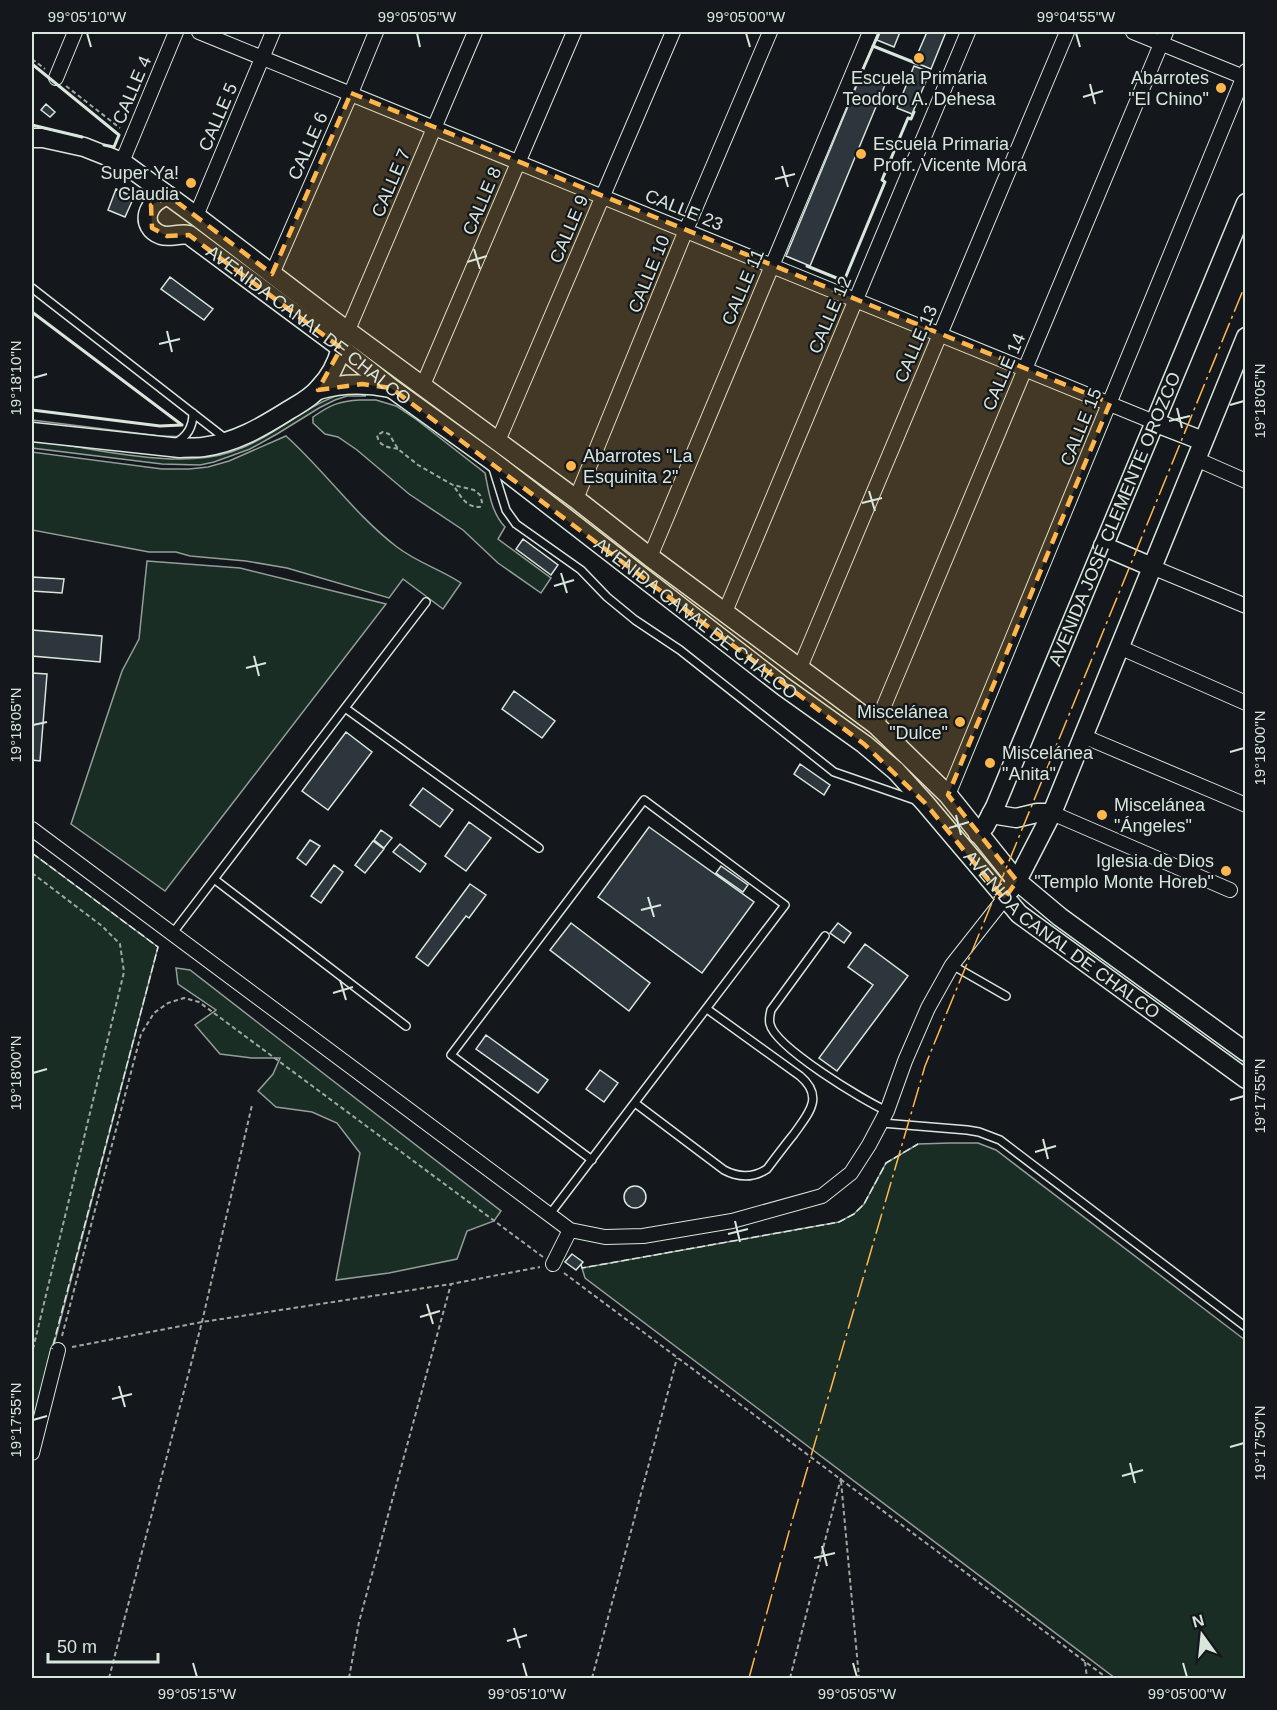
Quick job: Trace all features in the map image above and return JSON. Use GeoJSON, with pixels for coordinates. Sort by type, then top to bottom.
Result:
{"type":"FeatureCollection","features":[{"type":"Feature","properties":{"kind":"main road","name":"AVENIDA CANAL DE CHALCO"},"geometry":{"type":"LineString","coordinates":[[32,138],[43,138],[84,147],[122,162],[272,274],[344,339],[392,388],[491,460],[784,687],[864,744],[896,771],[1018,914],[1245,1079]]}},
{"type":"Feature","properties":{"kind":"main road","name":"AVENIDA CANAL DE CHALCO"},"geometry":{"type":"LineString","coordinates":[[170,196],[156,201],[148,212],[149,224],[156,232],[167,236],[189,235],[344,339],[423,385],[576,499],[876,726],[948,795],[1017,881],[1060,917],[1245,1052]]}},
{"type":"Feature","properties":{"kind":"main road","name":"AVENIDA JOSÉ CLEMENTE OROZCO"},"geometry":{"type":"LineString","coordinates":[[978,834],[992,814],[1245,204]]}},
{"type":"Feature","properties":{"kind":"main road"},"geometry":{"type":"LineString","coordinates":[[1004,898],[1017,881],[1052,813],[1203,441],[1241,358],[1245,337]]}},
{"type":"Feature","properties":{"kind":"main road"},"geometry":{"type":"LineString","coordinates":[[313,394],[331,373],[344,339]]}},
{"type":"Feature","properties":{"kind":"main road"},"geometry":{"type":"LineString","coordinates":[[32,432],[180,448],[204,447],[229,441],[260,428],[313,394],[334,385],[362,384],[392,388]]}},
{"type":"Feature","properties":{"kind":"main road"},"geometry":{"type":"LineString","coordinates":[[1155,422],[1203,441]]}},
{"type":"Feature","properties":{"kind":"main road"},"geometry":{"type":"LineString","coordinates":[[1103,546],[1152,567]]}},
{"type":"Feature","properties":{"kind":"main road"},"geometry":{"type":"LineString","coordinates":[[992,814],[1016,818],[1037,813],[1052,813]]}},
{"type":"Feature","properties":{"kind":"street"},"geometry":{"type":"LineString","coordinates":[[56,78],[75,32]]}},
{"type":"Feature","properties":{"kind":"street","name":"CALLE 4"},"geometry":{"type":"LineString","coordinates":[[122,162],[176,32]]}},
{"type":"Feature","properties":{"kind":"street","name":"CALLE 23"},"geometry":{"type":"LineString","coordinates":[[199,32],[1155,422]]}},
{"type":"Feature","properties":{"kind":"street","name":"CALLE 5"},"geometry":{"type":"LineString","coordinates":[[196,216],[273,32]]}},
{"type":"Feature","properties":{"kind":"street","name":"CALLE 6"},"geometry":{"type":"LineString","coordinates":[[272,274],[376,32]]}},
{"type":"Feature","properties":{"kind":"street","name":"CALLE 7"},"geometry":{"type":"LineString","coordinates":[[344,339],[475,32]]}},
{"type":"Feature","properties":{"kind":"street","name":"CALLE 8"},"geometry":{"type":"LineString","coordinates":[[423,385],[574,32]]}},
{"type":"Feature","properties":{"kind":"street","name":"CALLE 9"},"geometry":{"type":"LineString","coordinates":[[498,441],[672,32]]}},
{"type":"Feature","properties":{"kind":"street","name":"CALLE 10"},"geometry":{"type":"LineString","coordinates":[[576,499],[770,32]]}},
{"type":"Feature","properties":{"kind":"street","name":"CALLE 11"},"geometry":{"type":"LineString","coordinates":[[650,557],[870,32]]}},
{"type":"Feature","properties":{"kind":"street","name":"CALLE 12"},"geometry":{"type":"LineString","coordinates":[[724,612],[968,32]]}},
{"type":"Feature","properties":{"kind":"street","name":"CALLE 13"},"geometry":{"type":"LineString","coordinates":[[799,669],[1067,32]]}},
{"type":"Feature","properties":{"kind":"street"},"geometry":{"type":"LineString","coordinates":[[1133,32],[1163,37],[1245,75]]}},
{"type":"Feature","properties":{"kind":"street","name":"CALLE 14"},"geometry":{"type":"LineString","coordinates":[[876,726],[1163,37]]}},
{"type":"Feature","properties":{"kind":"street","name":"CALLE 15"},"geometry":{"type":"LineString","coordinates":[[948,795],[1245,75]]}},
{"type":"Feature","properties":{"kind":"street"},"geometry":{"type":"LineString","coordinates":[[1196,459],[1245,481]]}},
{"type":"Feature","properties":{"kind":"street"},"geometry":{"type":"LineString","coordinates":[[1152,567],[1245,606]]}},
{"type":"Feature","properties":{"kind":"street"},"geometry":{"type":"LineString","coordinates":[[1119,648],[1245,703]]}},
{"type":"Feature","properties":{"kind":"street"},"geometry":{"type":"LineString","coordinates":[[1083,736],[1245,805]]}},
{"type":"Feature","properties":{"kind":"street"},"geometry":{"type":"LineString","coordinates":[[1052,813],[1230,890]]}},
{"type":"Feature","properties":{"kind":"street"},"geometry":{"type":"LineString","coordinates":[[32,829],[570,1230],[605,1238],[643,1236],[732,1221],[822,1196],[851,1173],[884,1117],[928,1008],[952,965],[1004,898]]}},
{"type":"Feature","properties":{"kind":"street"},"geometry":{"type":"LineString","coordinates":[[553,1264],[570,1230]]}},
{"type":"Feature","properties":{"kind":"street"},"geometry":{"type":"LineString","coordinates":[[32,1454],[58,1350]]}},
{"type":"Feature","properties":{"kind":"lane"},"geometry":{"type":"LineString","coordinates":[[32,288],[229,441]]}},
{"type":"Feature","properties":{"kind":"lane"},"geometry":{"type":"LineString","coordinates":[[164,446],[183,438],[191,426],[193,413]]}},
{"type":"Feature","properties":{"kind":"lane"},"geometry":{"type":"LineString","coordinates":[[491,460],[506,510],[516,524],[581,570],[607,597],[635,620],[680,650],[834,772],[926,804]]}},
{"type":"Feature","properties":{"kind":"lane"},"geometry":{"type":"LineString","coordinates":[[172,934],[426,602]]}},
{"type":"Feature","properties":{"kind":"lane"},"geometry":{"type":"LineString","coordinates":[[345,708],[539,848]]}},
{"type":"Feature","properties":{"kind":"lane"},"geometry":{"type":"LineString","coordinates":[[550,1214],[592,1160],[707,1009],[785,905],[644,800],[451,1054],[592,1160]]}},
{"type":"Feature","properties":{"kind":"lane"},"geometry":{"type":"LineString","coordinates":[[214,879],[406,1026]]}},
{"type":"Feature","properties":{"kind":"lane"},"geometry":{"type":"LineString","coordinates":[[825,936],[771,1010],[770,1024],[776,1036],[818,1070],[884,1117],[979,1132],[1000,1140],[1245,1327]]}},
{"type":"Feature","properties":{"kind":"lane"},"geometry":{"type":"LineString","coordinates":[[952,965],[1006,996]]}},
{"type":"Feature","properties":{"kind":"lane"},"geometry":{"type":"LineString","coordinates":[[635,1103],[731,1174],[747,1177],[761,1173],[767,1168],[810,1112],[813,1099],[810,1086],[800,1076],[707,1009]]}},
{"type":"Feature","properties":{"kind":"path"},"geometry":{"type":"LineString","coordinates":[[32,59],[132,137]]}},
{"type":"Feature","properties":{"kind":"path"},"geometry":{"type":"LineString","coordinates":[[398,449],[383,446],[377,435],[383,432],[389,434],[398,449],[418,465],[453,485],[474,490],[480,495],[482,502],[480,507],[469,505],[464,501],[453,485]]}},
{"type":"Feature","properties":{"kind":"path"},"geometry":{"type":"LineString","coordinates":[[32,873],[102,926],[120,944],[124,972],[32,1353]]}},
{"type":"Feature","properties":{"kind":"path"},"geometry":{"type":"LineString","coordinates":[[553,1264],[451,1284],[202,1322],[58,1350],[141,1034],[154,1013],[168,1003],[184,998],[199,1002],[553,1264],[677,1358],[841,1478],[1107,1678]]}},
{"type":"Feature","properties":{"kind":"path"},"geometry":{"type":"LineString","coordinates":[[109,1678],[202,1322],[252,1105]]}},
{"type":"Feature","properties":{"kind":"path"},"geometry":{"type":"LineString","coordinates":[[349,1678],[359,1622],[451,1284]]}},
{"type":"Feature","properties":{"kind":"path"},"geometry":{"type":"LineString","coordinates":[[592,1678],[677,1358]]}},
{"type":"Feature","properties":{"kind":"path"},"geometry":{"type":"LineString","coordinates":[[790,1678],[841,1478]]}},
{"type":"Feature","properties":{"kind":"path"},"geometry":{"type":"LineString","coordinates":[[841,1478],[859,1678]]}},
{"type":"Feature","properties":{"kind":"path"},"geometry":{"type":"LineString","coordinates":[[1085,1662],[1087,1678]]}},
{"type":"Feature","properties":{"kind":"highlighted area"},"geometry":{"type":"Polygon","coordinates":[[[351,93],[1110,403],[948,795],[1017,881],[1004,899],[925,803],[864,744],[391,388],[362,384],[318,390],[341,348],[189,235],[167,236],[152,228],[151,205],[169,196],[272,274],[351,93]]]}},
{"type":"Feature","properties":{"kind":"green space"},"geometry":{"type":"Polygon","coordinates":[[[344,393],[359,393],[366,396],[347,396],[335,400],[250,449],[200,465],[162,464],[32,448],[32,441],[132,456],[184,459],[208,457],[246,446],[315,406],[344,393]]]}},
{"type":"Feature","properties":{"kind":"green space"},"geometry":{"type":"Polygon","coordinates":[[[376,400],[396,406],[485,473],[494,508],[505,527],[498,539],[551,578],[541,593],[498,563],[463,530],[409,494],[357,450],[338,437],[325,434],[313,423],[313,417],[330,407],[346,401],[376,400]]]}},
{"type":"Feature","properties":{"kind":"green space"},"geometry":{"type":"Polygon","coordinates":[[[32,420],[160,436],[189,437],[184,444],[32,426],[32,420]]]}},
{"type":"Feature","properties":{"kind":"green space"},"geometry":{"type":"Polygon","coordinates":[[[286,436],[354,507],[397,547],[461,583],[443,609],[403,579],[389,598],[287,568],[246,561],[190,556],[176,552],[149,552],[32,530],[32,452],[162,469],[189,469],[229,461],[286,436]]]}},
{"type":"Feature","properties":{"kind":"green space"},"geometry":{"type":"Polygon","coordinates":[[[147,561],[240,568],[386,604],[165,891],[71,824],[122,671],[139,639],[147,561]]]}},
{"type":"Feature","properties":{"kind":"green space"},"geometry":{"type":"Polygon","coordinates":[[[32,853],[158,947],[32,1429],[32,853]]]}},
{"type":"Feature","properties":{"kind":"green space"},"geometry":{"type":"Polygon","coordinates":[[[176,968],[190,970],[501,1211],[494,1221],[467,1231],[457,1259],[389,1273],[336,1280],[360,1153],[337,1123],[312,1112],[276,1107],[258,1091],[273,1074],[280,1058],[252,1058],[220,1054],[195,1025],[216,1010],[178,984],[176,968]]]}},
{"type":"Feature","properties":{"kind":"green space"},"geometry":{"type":"Polygon","coordinates":[[[978,1143],[996,1150],[1245,1340],[1245,1678],[1115,1678],[585,1278],[582,1268],[839,1222],[854,1214],[864,1204],[886,1163],[918,1144],[978,1143]]]}},
{"type":"Feature","properties":{"kind":"building"},"geometry":{"type":"Polygon","coordinates":[[[880,32],[900,32],[894,47],[877,40],[880,32]]]}},
{"type":"Feature","properties":{"kind":"building"},"geometry":{"type":"Polygon","coordinates":[[[927,32],[946,32],[931,69],[914,62],[927,32]]]}},
{"type":"Feature","properties":{"kind":"building"},"geometry":{"type":"Polygon","coordinates":[[[914,66],[930,72],[912,114],[897,108],[914,66]]]}},
{"type":"Feature","properties":{"kind":"building"},"geometry":{"type":"Polygon","coordinates":[[[861,75],[885,85],[810,266],[786,256],[861,75]]]}},
{"type":"Feature","properties":{"kind":"building"},"geometry":{"type":"Polygon","coordinates":[[[46,104],[55,112],[50,117],[41,110],[46,104]]]}},
{"type":"Feature","properties":{"kind":"building"},"geometry":{"type":"Polygon","coordinates":[[[116,189],[134,197],[125,217],[108,210],[116,189]]]}},
{"type":"Feature","properties":{"kind":"building"},"geometry":{"type":"Polygon","coordinates":[[[170,277],[213,309],[204,320],[161,289],[170,277]]]}},
{"type":"Feature","properties":{"kind":"building"},"geometry":{"type":"Polygon","coordinates":[[[523,539],[558,565],[551,575],[516,549],[523,539]]]}},
{"type":"Feature","properties":{"kind":"building"},"geometry":{"type":"Polygon","coordinates":[[[32,577],[64,579],[62,593],[32,591],[32,577]]]}},
{"type":"Feature","properties":{"kind":"building"},"geometry":{"type":"Polygon","coordinates":[[[32,630],[102,636],[100,662],[32,656],[32,630]]]}},
{"type":"Feature","properties":{"kind":"building"},"geometry":{"type":"Polygon","coordinates":[[[32,673],[47,674],[40,761],[32,760],[32,673]]]}},
{"type":"Feature","properties":{"kind":"building"},"geometry":{"type":"Polygon","coordinates":[[[514,691],[555,721],[542,738],[502,709],[514,691]]]}},
{"type":"Feature","properties":{"kind":"building"},"geometry":{"type":"Polygon","coordinates":[[[346,732],[372,752],[328,810],[302,791],[346,732]]]}},
{"type":"Feature","properties":{"kind":"building"},"geometry":{"type":"Polygon","coordinates":[[[800,764],[830,785],[824,795],[794,774],[800,764]]]}},
{"type":"Feature","properties":{"kind":"building"},"geometry":{"type":"Polygon","coordinates":[[[423,788],[453,810],[440,827],[410,805],[423,788]]]}},
{"type":"Feature","properties":{"kind":"building"},"geometry":{"type":"Polygon","coordinates":[[[469,822],[491,838],[466,871],[445,856],[469,822]]]}},
{"type":"Feature","properties":{"kind":"building"},"geometry":{"type":"Polygon","coordinates":[[[649,827],[754,902],[702,973],[598,897],[649,827]]]}},
{"type":"Feature","properties":{"kind":"building"},"geometry":{"type":"Polygon","coordinates":[[[381,830],[392,838],[384,848],[374,840],[381,830]]]}},
{"type":"Feature","properties":{"kind":"building"},"geometry":{"type":"Polygon","coordinates":[[[310,840],[320,846],[306,865],[297,858],[310,840]]]}},
{"type":"Feature","properties":{"kind":"building"},"geometry":{"type":"Polygon","coordinates":[[[373,841],[384,849],[365,873],[355,865],[373,841]]]}},
{"type":"Feature","properties":{"kind":"building"},"geometry":{"type":"Polygon","coordinates":[[[400,844],[426,864],[420,872],[393,852],[400,844]]]}},
{"type":"Feature","properties":{"kind":"building"},"geometry":{"type":"Polygon","coordinates":[[[334,865],[343,872],[321,903],[311,896],[334,865]]]}},
{"type":"Feature","properties":{"kind":"building"},"geometry":{"type":"Polygon","coordinates":[[[721,866],[748,885],[743,892],[716,873],[721,866]]]}},
{"type":"Feature","properties":{"kind":"building"},"geometry":{"type":"Polygon","coordinates":[[[470,884],[486,895],[469,918],[466,916],[428,966],[416,957],[470,884]]]}},
{"type":"Feature","properties":{"kind":"building"},"geometry":{"type":"Polygon","coordinates":[[[571,923],[650,983],[629,1011],[550,950],[571,923]]]}},
{"type":"Feature","properties":{"kind":"building"},"geometry":{"type":"Polygon","coordinates":[[[838,923],[851,933],[844,943],[830,933],[838,923]]]}},
{"type":"Feature","properties":{"kind":"building"},"geometry":{"type":"Polygon","coordinates":[[[865,944],[908,976],[837,1071],[819,1058],[873,985],[848,967],[865,944]]]}},
{"type":"Feature","properties":{"kind":"building"},"geometry":{"type":"Polygon","coordinates":[[[486,1035],[548,1080],[538,1093],[476,1049],[486,1035]]]}},
{"type":"Feature","properties":{"kind":"building"},"geometry":{"type":"Polygon","coordinates":[[[600,1070],[618,1083],[604,1102],[586,1089],[600,1070]]]}},
{"type":"Feature","properties":{"kind":"building"},"geometry":{"type":"Polygon","coordinates":[[[635,1186],[645,1193],[646,1197],[639,1207],[635,1208],[625,1201],[624,1197],[631,1187],[635,1186]]]}},
{"type":"Feature","properties":{"kind":"building"},"geometry":{"type":"Polygon","coordinates":[[[572,1254],[583,1262],[576,1270],[565,1262],[572,1254]]]}},
{"type":"Feature","properties":{"kind":"fence"},"geometry":{"type":"LineString","coordinates":[[32,853],[158,947],[52,1349]]}},
{"type":"Feature","properties":{"kind":"fence"},"geometry":{"type":"LineString","coordinates":[[581,1264],[582,1268],[839,1222],[854,1214],[864,1204],[886,1163],[918,1144]]}},
{"type":"Feature","properties":{"kind":"wall"},"geometry":{"type":"LineString","coordinates":[[860,76],[878,35]]}},
{"type":"Feature","properties":{"kind":"wall"},"geometry":{"type":"LineString","coordinates":[[873,46],[918,64]]}},
{"type":"Feature","properties":{"kind":"wall"},"geometry":{"type":"LineString","coordinates":[[32,64],[119,135],[114,147],[104,145]]}},
{"type":"Feature","properties":{"kind":"wall"},"geometry":{"type":"LineString","coordinates":[[807,266],[844,281],[885,182],[882,180],[908,118],[911,119],[914,112]]}},
{"type":"Feature","properties":{"kind":"wall"},"geometry":{"type":"LineString","coordinates":[[32,125],[82,137]]}},
{"type":"Feature","properties":{"kind":"wall"},"geometry":{"type":"LineString","coordinates":[[32,312],[182,425]]}},
{"type":"Feature","properties":{"kind":"wall"},"geometry":{"type":"LineString","coordinates":[[32,410],[160,426],[182,425]]}},
{"type":"Feature","properties":{"kind":"power"},"geometry":{"type":"LineString","coordinates":[[749,1678],[790,1528],[925,1066],[1246,283]]}},
{"type":"Feature","properties":{"kind":"place","name":"Escuela Primaria Teodoro A. Dehesa"},"geometry":{"type":"Point","coordinates":[919,58]}},
{"type":"Feature","properties":{"kind":"place","name":"Abarrotes \"El Chino\""},"geometry":{"type":"Point","coordinates":[1221,88]}},
{"type":"Feature","properties":{"kind":"place","name":"Escuela Primaria Profr. Vicente Mora"},"geometry":{"type":"Point","coordinates":[861,154]}},
{"type":"Feature","properties":{"kind":"place","name":"Super Ya! Claudia"},"geometry":{"type":"Point","coordinates":[191,183]}},
{"type":"Feature","properties":{"kind":"place","name":"Abarrotes \"La Esquinita 2\""},"geometry":{"type":"Point","coordinates":[571,466]}},
{"type":"Feature","properties":{"kind":"place","name":"Miscelánea \"Dulce\""},"geometry":{"type":"Point","coordinates":[960,722]}},
{"type":"Feature","properties":{"kind":"place","name":"Miscelánea \"Anita\""},"geometry":{"type":"Point","coordinates":[990,763]}},
{"type":"Feature","properties":{"kind":"place","name":"Miscelánea \"Ángeles\""},"geometry":{"type":"Point","coordinates":[1102,815]}},
{"type":"Feature","properties":{"kind":"place","name":"Iglesia de Dios \"Templo Monte Horeb\""},"geometry":{"type":"Point","coordinates":[1226,871]}}]}
